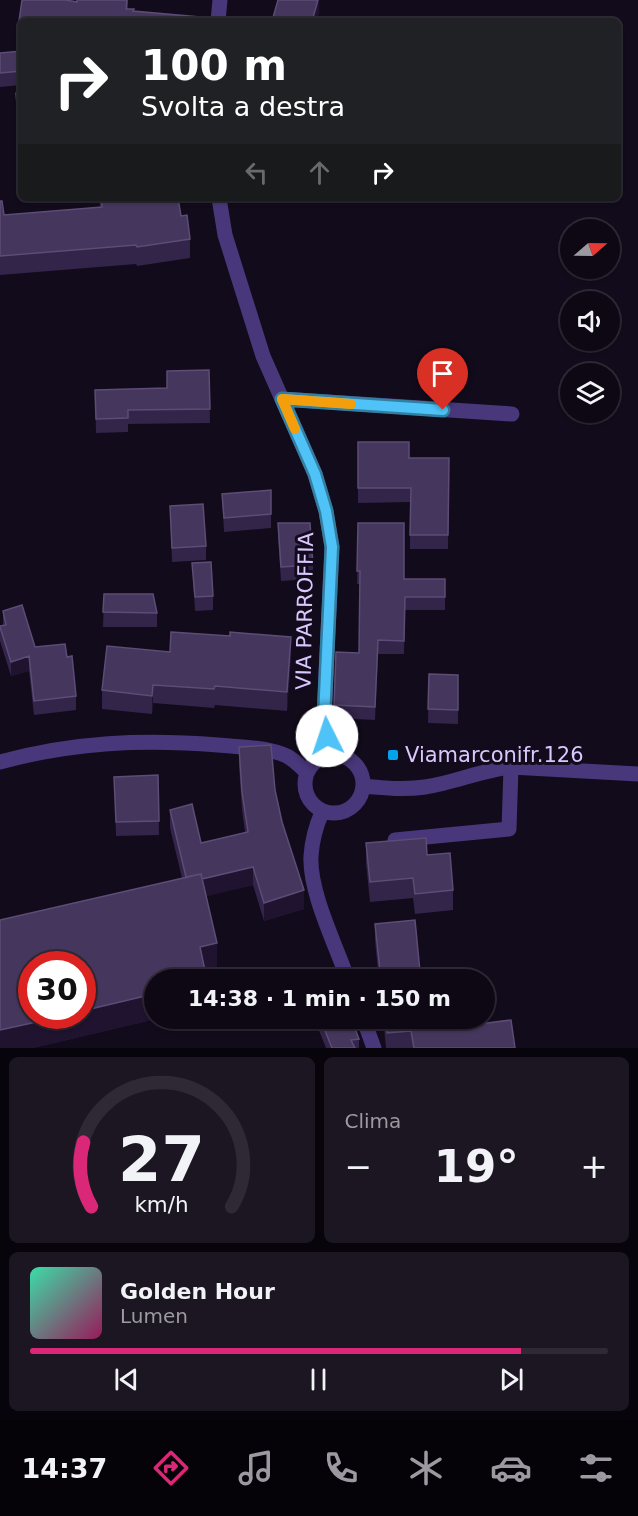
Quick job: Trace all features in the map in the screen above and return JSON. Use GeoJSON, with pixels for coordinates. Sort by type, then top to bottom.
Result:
{"type":"FeatureCollection","features":[{"type":"Feature","properties":{"kind":"street"},"geometry":{"type":"LineString","coordinates":[[218,18],[220,0]]}},
{"type":"Feature","properties":{"kind":"street","name":"VIA PARROFFIA"},"geometry":{"type":"LineString","coordinates":[[219,201],[225,235],[263,356],[315,474],[326,511],[332,547],[324,717],[330,755]]}},
{"type":"Feature","properties":{"kind":"street"},"geometry":{"type":"LineString","coordinates":[[282,399],[512,414]]}},
{"type":"Feature","properties":{"kind":"street"},"geometry":{"type":"LineString","coordinates":[[0,762],[68,747],[99,743],[165,741],[246,747],[281,754],[294,760],[307,773]]}},
{"type":"Feature","properties":{"kind":"street"},"geometry":{"type":"LineString","coordinates":[[330,755],[340,755],[349,759],[362,775],[362,796],[348,811],[338,814],[322,812],[314,806],[308,798],[304,783],[312,764],[330,755]]}},
{"type":"Feature","properties":{"kind":"street"},"geometry":{"type":"LineString","coordinates":[[363,786],[411,789],[495,768],[512,767],[638,774]]}},
{"type":"Feature","properties":{"kind":"street"},"geometry":{"type":"LineString","coordinates":[[396,840],[509,829],[512,767]]}},
{"type":"Feature","properties":{"kind":"street"},"geometry":{"type":"LineString","coordinates":[[322,812],[314,831],[311,856],[312,877],[344,969]]}},
{"type":"Feature","properties":{"kind":"street"},"geometry":{"type":"LineString","coordinates":[[367,1029],[374,1048]]}},
{"type":"Feature","properties":{"kind":"building"},"geometry":{"type":"Polygon","coordinates":[[[22,0],[77,2],[77,0],[127,0],[126,9],[134,9],[133,11],[200,17],[200,18],[19,18],[22,0]]]}},
{"type":"Feature","properties":{"kind":"building"},"geometry":{"type":"Polygon","coordinates":[[[278,0],[318,0],[313,18],[273,18],[278,0]]]}},
{"type":"Feature","properties":{"kind":"building"},"geometry":{"type":"Polygon","coordinates":[[[18,51],[18,71],[0,73],[0,53],[18,51]]]}},
{"type":"Feature","properties":{"kind":"building"},"geometry":{"type":"Polygon","coordinates":[[[16,93],[18,93],[18,116],[16,93]]]}},
{"type":"Feature","properties":{"kind":"building"},"geometry":{"type":"Polygon","coordinates":[[[0,201],[2,201],[4,215],[102,207],[101,201],[178,201],[181,216],[187,215],[190,239],[137,247],[136,245],[0,256],[0,201]]]}},
{"type":"Feature","properties":{"kind":"building"},"geometry":{"type":"Polygon","coordinates":[[[209,370],[210,409],[128,410],[128,418],[96,419],[95,390],[167,388],[167,371],[209,370]]]}},
{"type":"Feature","properties":{"kind":"building"},"geometry":{"type":"Polygon","coordinates":[[[358,442],[409,442],[409,458],[449,458],[448,535],[410,535],[411,488],[358,488],[358,442]]]}},
{"type":"Feature","properties":{"kind":"building"},"geometry":{"type":"Polygon","coordinates":[[[271,490],[271,514],[224,518],[222,494],[271,490]]]}},
{"type":"Feature","properties":{"kind":"building"},"geometry":{"type":"Polygon","coordinates":[[[203,504],[206,546],[172,548],[170,506],[203,504]]]}},
{"type":"Feature","properties":{"kind":"building"},"geometry":{"type":"Polygon","coordinates":[[[278,523],[310,523],[313,565],[281,567],[278,523]]]}},
{"type":"Feature","properties":{"kind":"building"},"geometry":{"type":"Polygon","coordinates":[[[358,523],[404,523],[404,579],[445,579],[445,597],[405,597],[404,641],[378,640],[375,707],[334,705],[336,652],[359,653],[358,523]]]}},
{"type":"Feature","properties":{"kind":"building"},"geometry":{"type":"Polygon","coordinates":[[[211,562],[213,596],[195,597],[192,563],[211,562]]]}},
{"type":"Feature","properties":{"kind":"building"},"geometry":{"type":"Polygon","coordinates":[[[104,594],[153,594],[157,613],[103,612],[104,594]]]}},
{"type":"Feature","properties":{"kind":"building"},"geometry":{"type":"Polygon","coordinates":[[[22,605],[35,647],[65,644],[67,657],[72,656],[76,696],[34,701],[29,656],[11,662],[0,627],[6,625],[3,611],[22,605]]]}},
{"type":"Feature","properties":{"kind":"building"},"geometry":{"type":"Polygon","coordinates":[[[171,632],[230,636],[230,632],[291,637],[287,692],[215,686],[214,689],[153,685],[152,696],[102,690],[107,646],[170,652],[171,632]]]}},
{"type":"Feature","properties":{"kind":"building"},"geometry":{"type":"Polygon","coordinates":[[[429,674],[458,675],[458,710],[428,709],[429,674]]]}},
{"type":"Feature","properties":{"kind":"building"},"geometry":{"type":"Polygon","coordinates":[[[271,745],[275,790],[282,822],[304,890],[264,903],[253,867],[202,879],[201,874],[186,877],[170,810],[192,804],[201,843],[248,832],[239,747],[271,745]]]}},
{"type":"Feature","properties":{"kind":"building"},"geometry":{"type":"Polygon","coordinates":[[[158,775],[159,821],[116,822],[114,777],[158,775]]]}},
{"type":"Feature","properties":{"kind":"building"},"geometry":{"type":"Polygon","coordinates":[[[426,838],[427,855],[450,853],[453,890],[415,894],[413,878],[370,882],[366,843],[426,838]]]}},
{"type":"Feature","properties":{"kind":"building"},"geometry":{"type":"Polygon","coordinates":[[[201,874],[217,943],[200,947],[205,969],[144,969],[144,996],[96,1008],[96,951],[18,951],[18,1026],[0,1030],[0,920],[201,874]]]}},
{"type":"Feature","properties":{"kind":"building"},"geometry":{"type":"Polygon","coordinates":[[[415,920],[420,969],[380,969],[375,924],[415,920]]]}},
{"type":"Feature","properties":{"kind":"building"},"geometry":{"type":"Polygon","coordinates":[[[511,1020],[515,1048],[414,1048],[411,1031],[387,1033],[386,1029],[495,1029],[495,1022],[511,1020]]]}},
{"type":"Feature","properties":{"kind":"building"},"geometry":{"type":"Polygon","coordinates":[[[324,1029],[355,1029],[359,1039],[351,1040],[355,1048],[332,1048],[324,1029]]]}},
{"type":"Feature","properties":{"kind":"slow traffic"},"geometry":{"type":"LineString","coordinates":[[295,429],[282,399],[351,404]]}},
{"type":"Feature","properties":{"kind":"place","name":"Viamarconifr.126"},"geometry":{"type":"Point","coordinates":[393,755]}},
{"type":"Feature","properties":{"kind":"route"},"geometry":{"type":"LineString","coordinates":[[327,736],[324,717],[332,547],[326,511],[315,474],[282,399],[443,410]]}}]}
